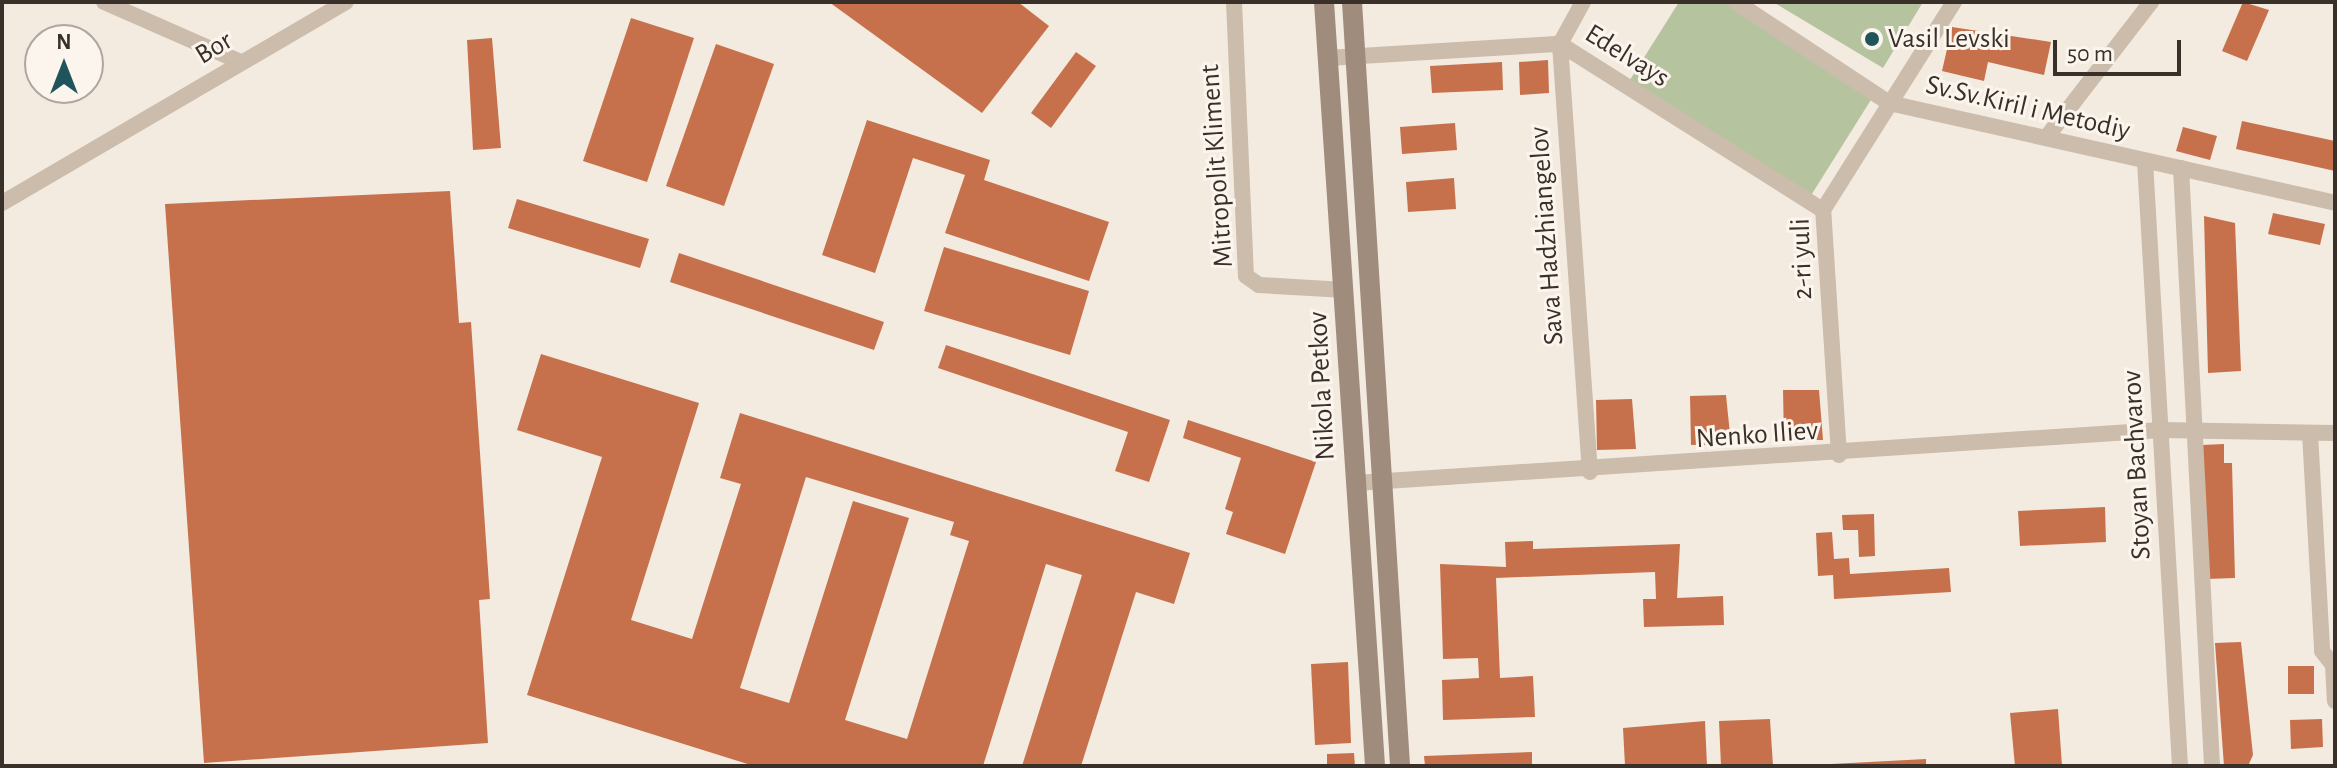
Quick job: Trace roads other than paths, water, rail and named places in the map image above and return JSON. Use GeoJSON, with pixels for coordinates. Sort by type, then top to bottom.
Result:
{"type":"FeatureCollection","features":[{"type":"Feature","properties":{"kind":"main road","name":"Nikola Petkov"},"geometry":{"type":"LineString","coordinates":[[1324,2],[1375,766]]}},
{"type":"Feature","properties":{"kind":"main road","name":"Nikola Petkov"},"geometry":{"type":"LineString","coordinates":[[1352,2],[1386,481],[1400,766]]}},
{"type":"Feature","properties":{"kind":"street"},"geometry":{"type":"LineString","coordinates":[[104,2],[241,62]]}},
{"type":"Feature","properties":{"kind":"street","name":"Bor"},"geometry":{"type":"LineString","coordinates":[[2,203],[346,2]]}},
{"type":"Feature","properties":{"kind":"street","name":"Mitropolit Kliment"},"geometry":{"type":"LineString","coordinates":[[1234,2],[1246,276],[1259,285],[1345,290]]}},
{"type":"Feature","properties":{"kind":"street"},"geometry":{"type":"LineString","coordinates":[[1560,44],[1583,2]]}},
{"type":"Feature","properties":{"kind":"street","name":"Sv.Sv.Kiril i Metodiy"},"geometry":{"type":"LineString","coordinates":[[1736,2],[1889,103],[2335,203]]}},
{"type":"Feature","properties":{"kind":"street","name":"2-ri yuli"},"geometry":{"type":"LineString","coordinates":[[1839,455],[1823,210],[1954,2]]}},
{"type":"Feature","properties":{"kind":"street"},"geometry":{"type":"LineString","coordinates":[[2046,138],[2151,2]]}},
{"type":"Feature","properties":{"kind":"street","name":"Edelvays"},"geometry":{"type":"LineString","coordinates":[[1328,58],[1560,44],[1823,210]]}},
{"type":"Feature","properties":{"kind":"street","name":"Sava Hadzhiangelov"},"geometry":{"type":"LineString","coordinates":[[1560,44],[1590,472]]}},
{"type":"Feature","properties":{"kind":"street","name":"Stoyan Bachvarov"},"geometry":{"type":"LineString","coordinates":[[2145,161],[2180,766]]}},
{"type":"Feature","properties":{"kind":"street"},"geometry":{"type":"LineString","coordinates":[[2181,168],[2212,766]]}},
{"type":"Feature","properties":{"kind":"street","name":"Nenko Iliev"},"geometry":{"type":"LineString","coordinates":[[1356,483],[1590,472],[2161,430],[2335,433]]}},
{"type":"Feature","properties":{"kind":"street"},"geometry":{"type":"LineString","coordinates":[[2310,433],[2322,651],[2334,665],[2335,701]]}},
{"type":"Feature","properties":{"kind":"place","name":"Vasil Levski"},"geometry":{"type":"Point","coordinates":[1872,39]}}]}
